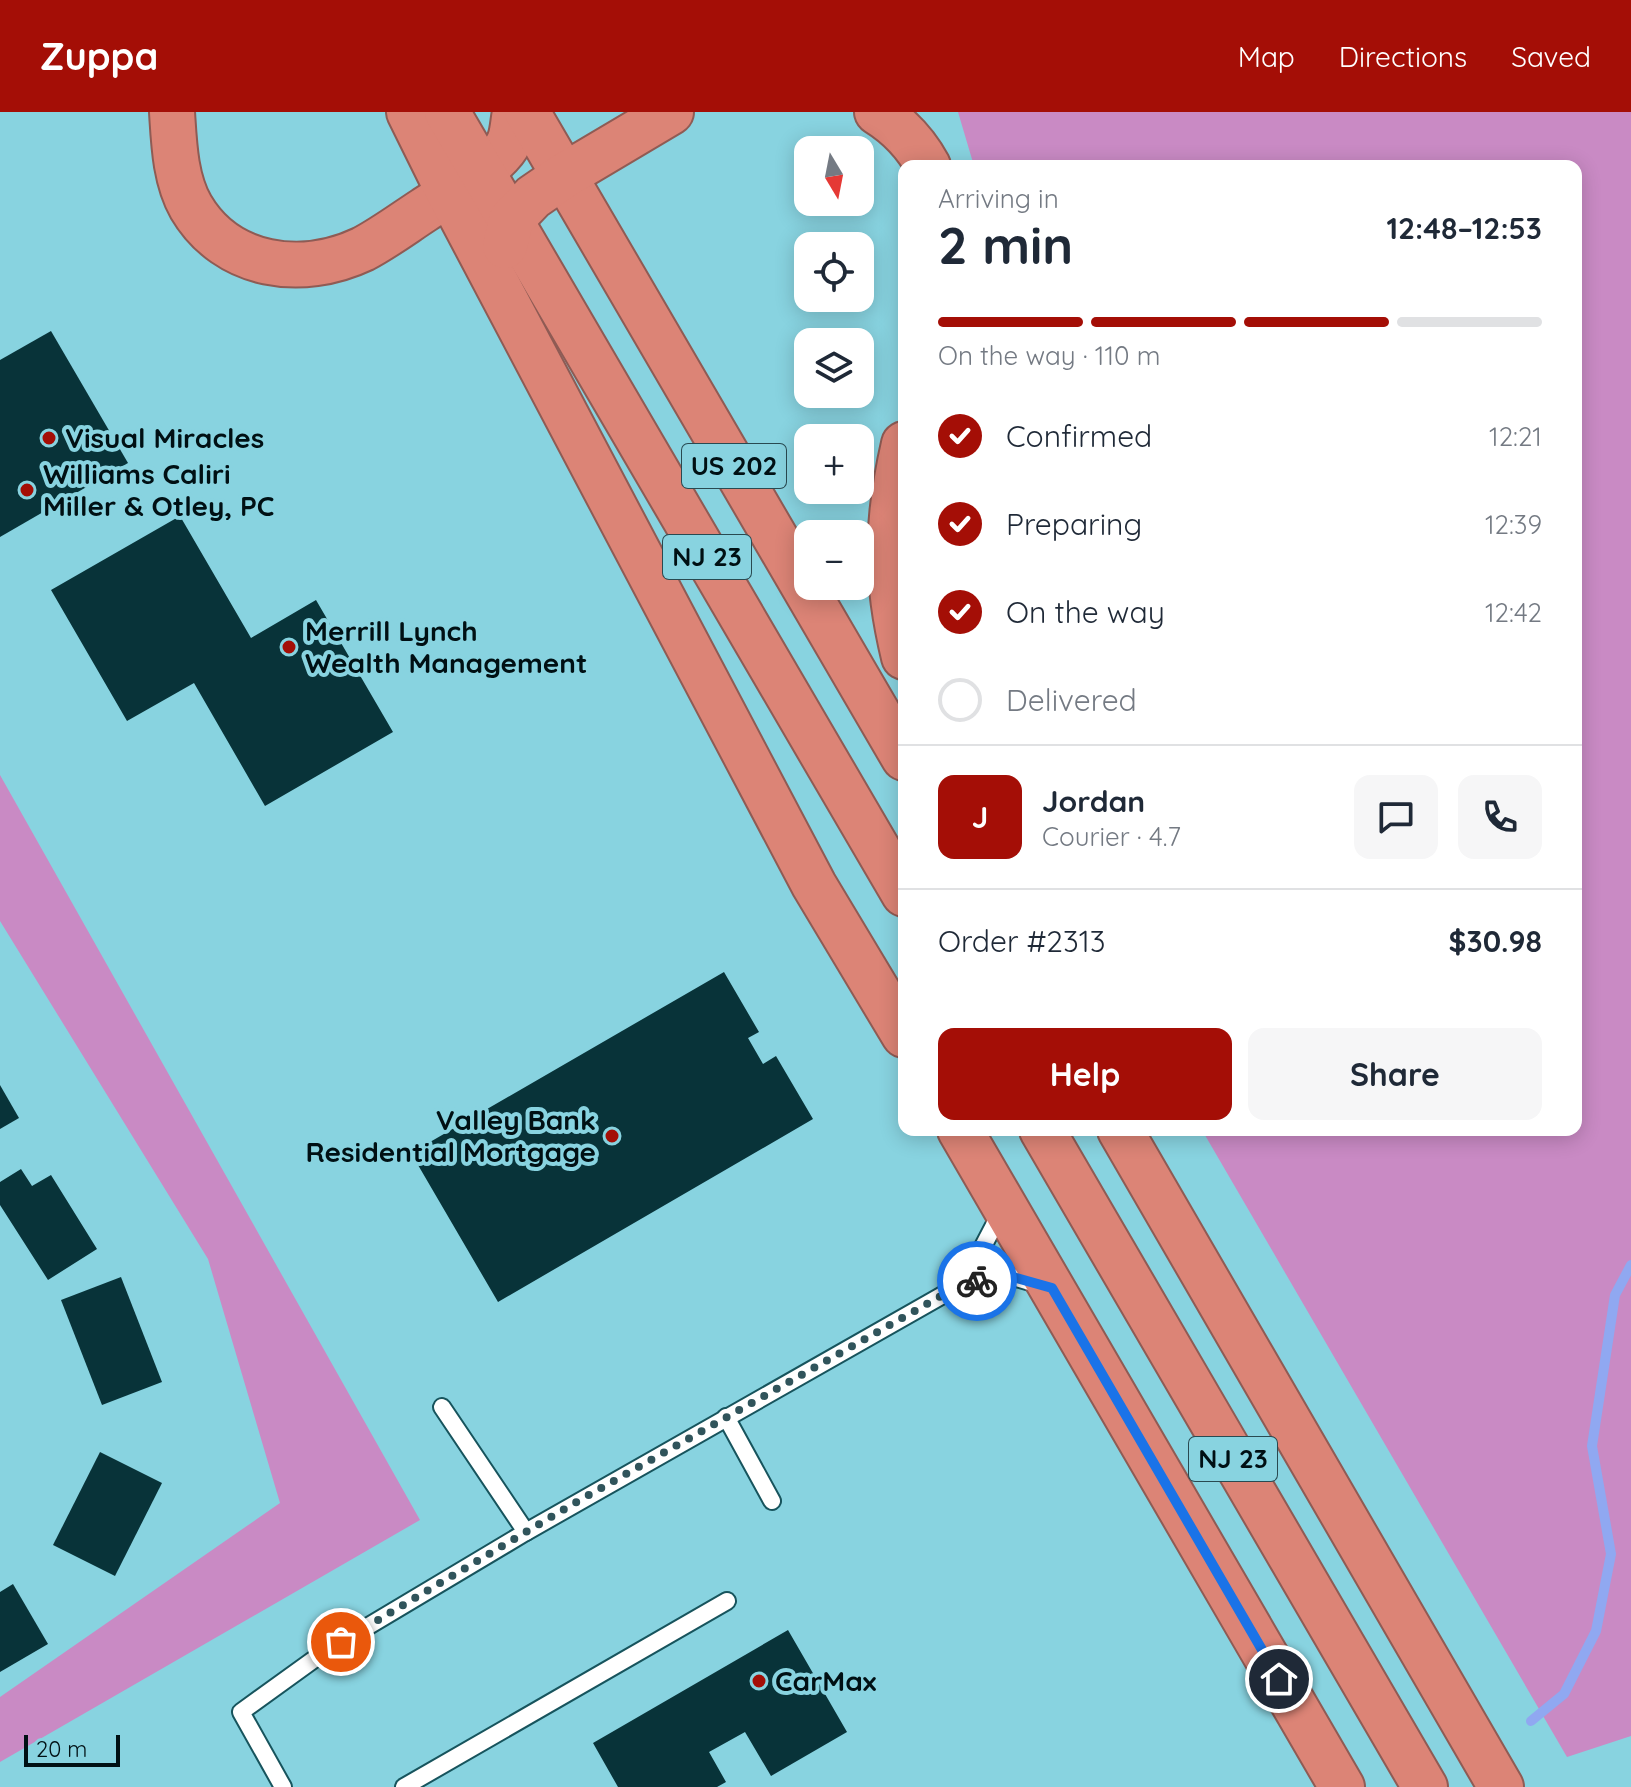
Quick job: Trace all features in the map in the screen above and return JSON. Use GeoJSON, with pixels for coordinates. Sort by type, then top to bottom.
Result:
{"type":"FeatureCollection","features":[{"type":"Feature","properties":{"kind":"highway"},"geometry":{"type":"LineString","coordinates":[[172,112],[174,150],[181,181],[190,205],[201,221],[219,240],[239,253],[294,265],[319,262],[361,250],[466,182],[509,144],[515,112]]}},
{"type":"Feature","properties":{"kind":"highway"},"geometry":{"type":"LineString","coordinates":[[409,112],[466,182],[497,284],[814,885],[898,1025]]}},
{"type":"Feature","properties":{"kind":"highway","name":"NJ 23"},"geometry":{"type":"LineString","coordinates":[[447,112],[466,182],[511,220],[898,884]]}},
{"type":"Feature","properties":{"kind":"highway","name":"US 202"},"geometry":{"type":"LineString","coordinates":[[527,112],[898,748]]}},
{"type":"Feature","properties":{"kind":"highway"},"geometry":{"type":"LineString","coordinates":[[497,284],[511,220],[533,197],[671,112]]}},
{"type":"Feature","properties":{"kind":"highway"},"geometry":{"type":"LineString","coordinates":[[877,112],[910,140],[924,160]]}},
{"type":"Feature","properties":{"kind":"highway"},"geometry":{"type":"LineString","coordinates":[[898,473],[890,526],[889,559],[898,628]]}},
{"type":"Feature","properties":{"kind":"highway"},"geometry":{"type":"LineString","coordinates":[[963,1136],[1342,1787]]}},
{"type":"Feature","properties":{"kind":"highway","name":"NJ 23"},"geometry":{"type":"LineString","coordinates":[[1045,1136],[1425,1787]]}},
{"type":"Feature","properties":{"kind":"highway"},"geometry":{"type":"LineString","coordinates":[[1123,1136],[1501,1787]]}},
{"type":"Feature","properties":{"kind":"lane"},"geometry":{"type":"LineString","coordinates":[[964,1283],[1004,1206]]}},
{"type":"Feature","properties":{"kind":"lane"},"geometry":{"type":"LineString","coordinates":[[283,1787],[241,1712],[320,1655],[526,1532],[964,1283],[1006,1275],[1052,1288]]}},
{"type":"Feature","properties":{"kind":"lane"},"geometry":{"type":"LineString","coordinates":[[442,1407],[526,1532]]}},
{"type":"Feature","properties":{"kind":"lane"},"geometry":{"type":"LineString","coordinates":[[726,1417],[772,1501]]}},
{"type":"Feature","properties":{"kind":"lane"},"geometry":{"type":"LineString","coordinates":[[404,1787],[727,1601]]}},
{"type":"Feature","properties":{"kind":"shaded area"},"geometry":{"type":"Polygon","coordinates":[[[958,112],[1631,112],[1631,1736],[1567,1757],[1205,1136],[1582,1136],[1582,160],[972,160],[958,112]]]}},
{"type":"Feature","properties":{"kind":"shaded area"},"geometry":{"type":"Polygon","coordinates":[[[0,775],[420,1520],[0,1762],[0,1697],[280,1503],[208,1259],[0,921],[0,775]]]}},
{"type":"Feature","properties":{"kind":"building"},"geometry":{"type":"Polygon","coordinates":[[[51,331],[128,463],[0,537],[0,360],[51,331]]]}},
{"type":"Feature","properties":{"kind":"building"},"geometry":{"type":"Polygon","coordinates":[[[180,516],[251,638],[316,600],[393,732],[265,806],[194,683],[127,721],[51,590],[180,516]]]}},
{"type":"Feature","properties":{"kind":"building","name":"Valley Bank Residential Mortgage"},"geometry":{"type":"Polygon","coordinates":[[[724,972],[759,1032],[748,1038],[763,1064],[776,1056],[813,1119],[498,1302],[411,1153],[724,972]]]}},
{"type":"Feature","properties":{"kind":"building"},"geometry":{"type":"Polygon","coordinates":[[[0,1085],[19,1118],[0,1129],[0,1085]]]}},
{"type":"Feature","properties":{"kind":"building"},"geometry":{"type":"Polygon","coordinates":[[[21,1169],[32,1186],[51,1175],[97,1249],[48,1280],[0,1205],[0,1182],[21,1169]]]}},
{"type":"Feature","properties":{"kind":"building"},"geometry":{"type":"Polygon","coordinates":[[[121,1277],[162,1382],[102,1405],[61,1300],[121,1277]]]}},
{"type":"Feature","properties":{"kind":"building"},"geometry":{"type":"Polygon","coordinates":[[[100,1452],[162,1483],[115,1576],[53,1545],[100,1452]]]}},
{"type":"Feature","properties":{"kind":"building"},"geometry":{"type":"Polygon","coordinates":[[[13,1584],[48,1644],[0,1672],[0,1592],[13,1584]]]}},
{"type":"Feature","properties":{"kind":"building","name":"CarMax"},"geometry":{"type":"Polygon","coordinates":[[[788,1630],[847,1732],[771,1776],[745,1732],[709,1752],[726,1782],[717,1787],[618,1787],[593,1743],[788,1630]]]}},
{"type":"Feature","properties":{"kind":"waterway"},"geometry":{"type":"LineString","coordinates":[[1531,1721],[1564,1694],[1596,1631],[1611,1554],[1592,1446],[1615,1295],[1631,1265]]}},
{"type":"Feature","properties":{"kind":"way so far"},"geometry":{"type":"LineString","coordinates":[[341,1642],[653,1459],[964,1283],[977,1281]]}},
{"type":"Feature","properties":{"kind":"place","name":"Visual Miracles"},"geometry":{"type":"Point","coordinates":[49,438]}},
{"type":"Feature","properties":{"kind":"place","name":"Williams Caliri Miller & Otley, PC"},"geometry":{"type":"Point","coordinates":[27,490]}},
{"type":"Feature","properties":{"kind":"place","name":"Merrill Lynch Wealth Management"},"geometry":{"type":"Point","coordinates":[289,647]}},
{"type":"Feature","properties":{"kind":"place","name":"Valley Bank Residential Mortgage"},"geometry":{"type":"Point","coordinates":[612,1136]}},
{"type":"Feature","properties":{"kind":"place","name":"CarMax"},"geometry":{"type":"Point","coordinates":[759,1681]}},
{"type":"Feature","properties":{"kind":"route"},"geometry":{"type":"LineString","coordinates":[[977,1281],[1006,1275],[1052,1288],[1279,1679]]}}]}
